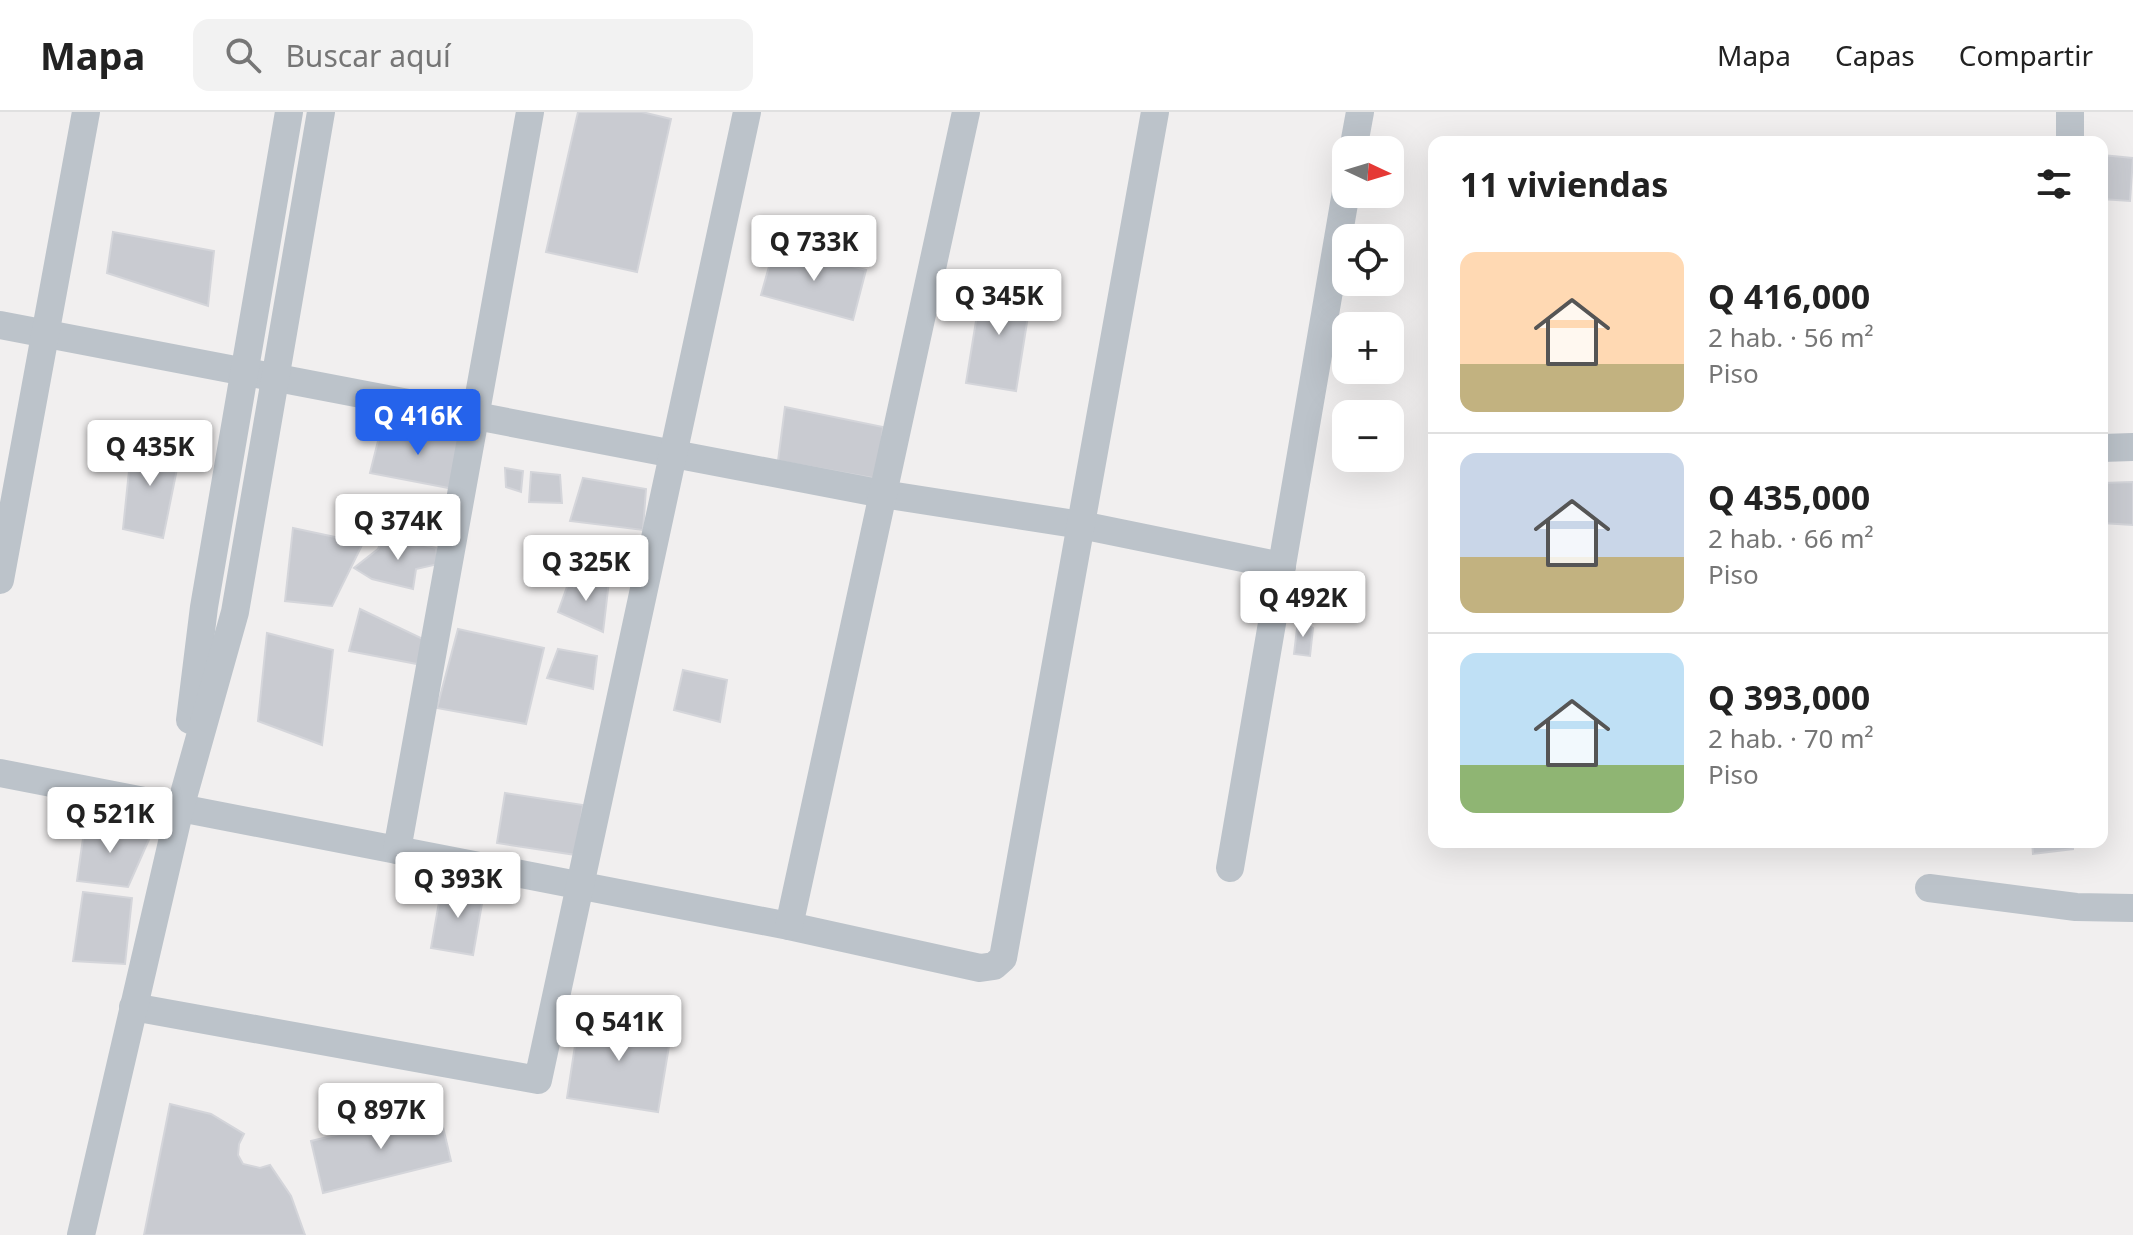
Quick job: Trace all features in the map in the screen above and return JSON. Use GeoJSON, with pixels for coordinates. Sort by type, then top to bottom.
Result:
{"type":"FeatureCollection","features":[{"type":"Feature","properties":{"kind":"street"},"geometry":{"type":"LineString","coordinates":[[0,580],[86,112]]}},
{"type":"Feature","properties":{"kind":"street"},"geometry":{"type":"LineString","coordinates":[[180,808],[204,607],[289,112]]}},
{"type":"Feature","properties":{"kind":"street"},"geometry":{"type":"LineString","coordinates":[[81,1235],[180,808],[235,612],[321,112]]}},
{"type":"Feature","properties":{"kind":"street"},"geometry":{"type":"LineString","coordinates":[[397,850],[530,112]]}},
{"type":"Feature","properties":{"kind":"street"},"geometry":{"type":"LineString","coordinates":[[133,1007],[538,1080],[747,112]]}},
{"type":"Feature","properties":{"kind":"street"},"geometry":{"type":"LineString","coordinates":[[789,926],[966,112]]}},
{"type":"Feature","properties":{"kind":"street"},"geometry":{"type":"LineString","coordinates":[[0,773],[789,926],[980,968],[994,966],[1003,958],[1155,112]]}},
{"type":"Feature","properties":{"kind":"street"},"geometry":{"type":"LineString","coordinates":[[1356,136],[1360,112]]}},
{"type":"Feature","properties":{"kind":"street"},"geometry":{"type":"LineString","coordinates":[[2070,112],[2070,136]]}},
{"type":"Feature","properties":{"kind":"street"},"geometry":{"type":"LineString","coordinates":[[1230,868],[1343,208]]}},
{"type":"Feature","properties":{"kind":"street"},"geometry":{"type":"LineString","coordinates":[[0,325],[883,494],[1081,525],[1282,566]]}},
{"type":"Feature","properties":{"kind":"street"},"geometry":{"type":"LineString","coordinates":[[2108,448],[2133,447]]}},
{"type":"Feature","properties":{"kind":"street"},"geometry":{"type":"LineString","coordinates":[[1929,888],[2076,907],[2133,908]]}},
{"type":"Feature","properties":{"kind":"building"},"geometry":{"type":"Polygon","coordinates":[[[578,112],[642,112],[671,119],[637,272],[546,252],[578,112]]]}},
{"type":"Feature","properties":{"kind":"building"},"geometry":{"type":"Polygon","coordinates":[[[2108,156],[2133,158],[2130,201],[2108,199],[2108,156]]]}},
{"type":"Feature","properties":{"kind":"building"},"geometry":{"type":"Polygon","coordinates":[[[113,232],[214,251],[208,306],[107,273],[113,232]]]}},
{"type":"Feature","properties":{"kind":"building"},"geometry":{"type":"Polygon","coordinates":[[[775,245],[866,270],[853,320],[761,295],[775,245]]]}},
{"type":"Feature","properties":{"kind":"building"},"geometry":{"type":"Polygon","coordinates":[[[982,284],[1032,291],[1016,391],[966,383],[982,284]]]}},
{"type":"Feature","properties":{"kind":"building"},"geometry":{"type":"Polygon","coordinates":[[[785,407],[883,427],[878,479],[778,461],[785,407]]]}},
{"type":"Feature","properties":{"kind":"building"},"geometry":{"type":"Polygon","coordinates":[[[383,421],[464,442],[459,490],[370,473],[383,421]]]}},
{"type":"Feature","properties":{"kind":"building"},"geometry":{"type":"Polygon","coordinates":[[[132,442],[181,449],[163,538],[123,529],[132,442]]]}},
{"type":"Feature","properties":{"kind":"building"},"geometry":{"type":"Polygon","coordinates":[[[505,468],[523,471],[521,492],[506,487],[505,468]]]}},
{"type":"Feature","properties":{"kind":"building"},"geometry":{"type":"Polygon","coordinates":[[[531,472],[560,475],[562,503],[529,502],[531,472]]]}},
{"type":"Feature","properties":{"kind":"building"},"geometry":{"type":"Polygon","coordinates":[[[583,478],[646,489],[643,530],[570,521],[583,478]]]}},
{"type":"Feature","properties":{"kind":"building"},"geometry":{"type":"Polygon","coordinates":[[[2133,482],[2133,525],[2108,523],[2108,483],[2133,482]]]}},
{"type":"Feature","properties":{"kind":"building"},"geometry":{"type":"Polygon","coordinates":[[[401,507],[441,514],[440,538],[398,532],[401,507]]]}},
{"type":"Feature","properties":{"kind":"building"},"geometry":{"type":"Polygon","coordinates":[[[293,528],[363,543],[332,606],[285,601],[293,528]]]}},
{"type":"Feature","properties":{"kind":"building"},"geometry":{"type":"Polygon","coordinates":[[[384,535],[436,548],[438,564],[416,569],[413,589],[372,579],[354,568],[378,549],[384,535]]]}},
{"type":"Feature","properties":{"kind":"building"},"geometry":{"type":"Polygon","coordinates":[[[574,567],[574,587],[609,581],[603,632],[558,612],[574,567]]]}},
{"type":"Feature","properties":{"kind":"building"},"geometry":{"type":"Polygon","coordinates":[[[360,609],[425,640],[417,664],[349,651],[360,609]]]}},
{"type":"Feature","properties":{"kind":"building"},"geometry":{"type":"Polygon","coordinates":[[[1298,620],[1313,628],[1310,656],[1294,654],[1298,620]]]}},
{"type":"Feature","properties":{"kind":"building"},"geometry":{"type":"Polygon","coordinates":[[[458,629],[544,648],[526,724],[437,708],[458,629]]]}},
{"type":"Feature","properties":{"kind":"building"},"geometry":{"type":"Polygon","coordinates":[[[267,633],[333,650],[322,745],[258,721],[267,633]]]}},
{"type":"Feature","properties":{"kind":"building"},"geometry":{"type":"Polygon","coordinates":[[[558,649],[597,656],[593,689],[547,678],[558,649]]]}},
{"type":"Feature","properties":{"kind":"building"},"geometry":{"type":"Polygon","coordinates":[[[683,670],[727,680],[720,722],[674,710],[683,670]]]}},
{"type":"Feature","properties":{"kind":"building"},"geometry":{"type":"Polygon","coordinates":[[[505,793],[583,805],[576,855],[497,843],[505,793]]]}},
{"type":"Feature","properties":{"kind":"building"},"geometry":{"type":"Polygon","coordinates":[[[85,824],[151,835],[128,887],[77,881],[85,824]]]}},
{"type":"Feature","properties":{"kind":"building"},"geometry":{"type":"Polygon","coordinates":[[[2032,848],[2073,848],[2073,849],[2033,854],[2032,848]]]}},
{"type":"Feature","properties":{"kind":"building"},"geometry":{"type":"Polygon","coordinates":[[[442,885],[484,892],[473,955],[431,948],[442,885]]]}},
{"type":"Feature","properties":{"kind":"building"},"geometry":{"type":"Polygon","coordinates":[[[83,892],[132,898],[125,964],[73,961],[83,892]]]}},
{"type":"Feature","properties":{"kind":"building"},"geometry":{"type":"Polygon","coordinates":[[[580,1013],[672,1028],[658,1112],[567,1098],[580,1013]]]}},
{"type":"Feature","properties":{"kind":"building"},"geometry":{"type":"Polygon","coordinates":[[[170,1104],[211,1114],[244,1134],[238,1155],[243,1164],[260,1168],[270,1165],[291,1196],[305,1235],[144,1235],[170,1104]]]}},
{"type":"Feature","properties":{"kind":"building"},"geometry":{"type":"Polygon","coordinates":[[[439,1110],[451,1161],[323,1193],[311,1141],[439,1110]]]}}]}
